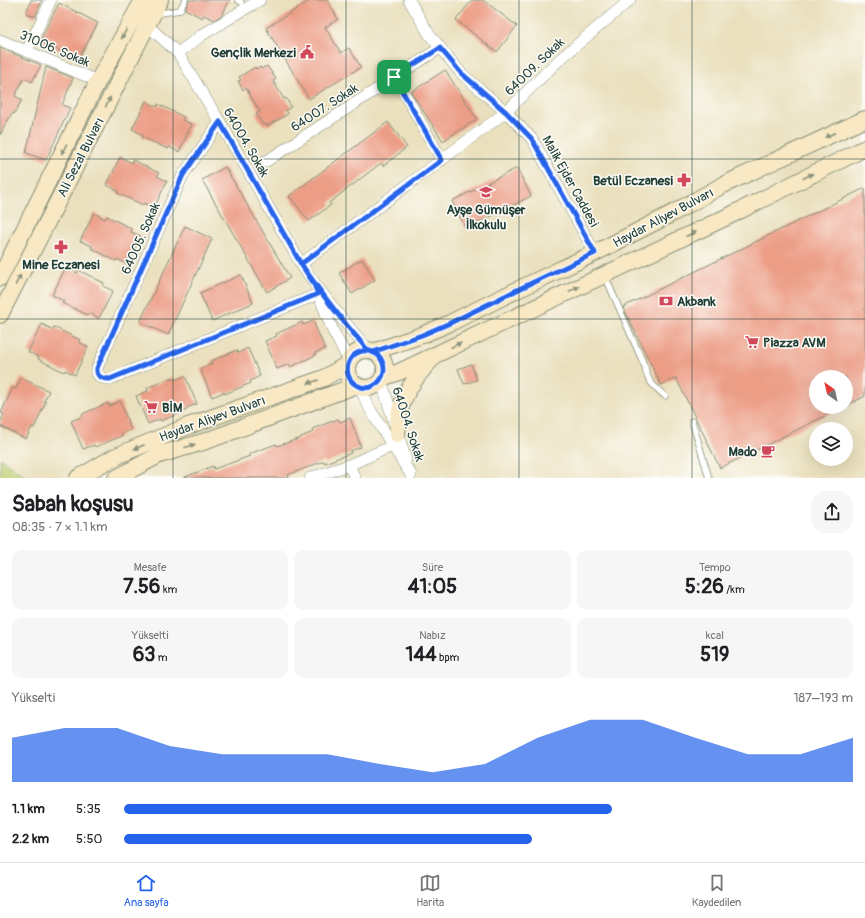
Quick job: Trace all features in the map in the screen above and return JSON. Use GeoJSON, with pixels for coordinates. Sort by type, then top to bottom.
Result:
{"type":"FeatureCollection","features":[{"type":"Feature","properties":{"kind":"main road","name":"Ali Sezal Bulvarı"},"geometry":{"type":"LineString","coordinates":[[0,278],[98,81],[143,0]]}},
{"type":"Feature","properties":{"kind":"main road","name":"Ali Sezal Bulvarı"},"geometry":{"type":"LineString","coordinates":[[0,315],[153,13]]}},
{"type":"Feature","properties":{"kind":"main road","name":"Haydar Aliyev Bulvarı"},"geometry":{"type":"LineString","coordinates":[[371,351],[422,335],[450,323],[595,253],[673,213],[723,185],[865,119]]}},
{"type":"Feature","properties":{"kind":"main road","name":"Haydar Aliyev Bulvarı"},"geometry":{"type":"LineString","coordinates":[[381,379],[399,372],[731,215],[865,148]]}},
{"type":"Feature","properties":{"kind":"main road"},"geometry":{"type":"LineString","coordinates":[[363,350],[371,351],[378,354],[384,363],[384,373],[376,384],[365,388],[358,386],[350,378],[347,369],[348,362],[357,352],[363,350]]}},
{"type":"Feature","properties":{"kind":"main road"},"geometry":{"type":"LineString","coordinates":[[395,440],[400,409],[408,392],[419,373],[437,354]]}},
{"type":"Feature","properties":{"kind":"main road","name":"Haydar Aliyev Bulvarı"},"geometry":{"type":"LineString","coordinates":[[78,478],[114,457],[188,426],[324,378],[348,362]]}},
{"type":"Feature","properties":{"kind":"main road","name":"Haydar Aliyev Bulvarı"},"geometry":{"type":"LineString","coordinates":[[116,478],[159,455],[206,441],[358,386]]}},
{"type":"Feature","properties":{"kind":"street"},"geometry":{"type":"LineString","coordinates":[[27,52],[52,0]]}},
{"type":"Feature","properties":{"kind":"street"},"geometry":{"type":"LineString","coordinates":[[178,53],[202,35],[260,0]]}},
{"type":"Feature","properties":{"kind":"street","name":"Malik Ejder Caddesi"},"geometry":{"type":"LineString","coordinates":[[408,0],[429,34],[461,73],[506,112],[532,139],[595,253]]}},
{"type":"Feature","properties":{"kind":"street","name":"64009. Sokak"},"geometry":{"type":"LineString","coordinates":[[301,264],[506,112],[559,60],[630,0]]}},
{"type":"Feature","properties":{"kind":"street","name":"64004. Sokak"},"geometry":{"type":"LineString","coordinates":[[153,13],[220,122],[301,264],[313,282],[351,330],[371,351]]}},
{"type":"Feature","properties":{"kind":"street","name":"31006. Sokak"},"geometry":{"type":"LineString","coordinates":[[0,40],[98,81]]}},
{"type":"Feature","properties":{"kind":"street","name":"64007. Sokak"},"geometry":{"type":"LineString","coordinates":[[265,162],[440,48]]}},
{"type":"Feature","properties":{"kind":"street"},"geometry":{"type":"LineString","coordinates":[[394,77],[442,160]]}},
{"type":"Feature","properties":{"kind":"street","name":"64005. Sokak"},"geometry":{"type":"LineString","coordinates":[[220,122],[183,175],[96,372],[104,379],[110,379],[318,294]]}},
{"type":"Feature","properties":{"kind":"street","name":"64004. Sokak"},"geometry":{"type":"LineString","coordinates":[[313,282],[333,331],[348,362]]}},
{"type":"Feature","properties":{"kind":"street","name":"64004. Sokak"},"geometry":{"type":"LineString","coordinates":[[381,379],[395,440],[412,477]]}},
{"type":"Feature","properties":{"kind":"street","name":"64004. Sokak"},"geometry":{"type":"LineString","coordinates":[[358,386],[371,411],[395,440]]}},
{"type":"Feature","properties":{"kind":"street"},"geometry":{"type":"LineString","coordinates":[[310,478],[349,465],[395,440]]}},
{"type":"Feature","properties":{"kind":"street"},"geometry":{"type":"LineString","coordinates":[[349,465],[355,478]]}},
{"type":"Feature","properties":{"kind":"lane"},"geometry":{"type":"LineString","coordinates":[[153,13],[180,10],[185,0]]}},
{"type":"Feature","properties":{"kind":"lane"},"geometry":{"type":"LineString","coordinates":[[605,275],[645,366],[647,376],[651,384],[665,396]]}},
{"type":"Feature","properties":{"kind":"lane"},"geometry":{"type":"LineString","coordinates":[[692,421],[709,478]]}},
{"type":"Feature","properties":{"kind":"green space"},"geometry":{"type":"Polygon","coordinates":[[[0,458],[27,478],[0,478],[0,458]]]}},
{"type":"Feature","properties":{"kind":"building"},"geometry":{"type":"Polygon","coordinates":[[[31,0],[42,0],[35,17],[26,13],[31,0]]]}},
{"type":"Feature","properties":{"kind":"building"},"geometry":{"type":"Polygon","coordinates":[[[189,0],[230,0],[222,15],[214,20],[204,15],[202,18],[185,9],[189,0]]]}},
{"type":"Feature","properties":{"kind":"building","name":"Gençlik Merkezi"},"geometry":{"type":"Polygon","coordinates":[[[311,0],[327,0],[338,19],[325,27],[341,53],[349,48],[361,67],[309,99],[266,28],[311,0]]]}},
{"type":"Feature","properties":{"kind":"building"},"geometry":{"type":"Polygon","coordinates":[[[472,0],[483,0],[517,26],[497,52],[456,20],[472,0]]]}},
{"type":"Feature","properties":{"kind":"building"},"geometry":{"type":"Polygon","coordinates":[[[59,3],[98,23],[78,60],[40,41],[59,3]]]}},
{"type":"Feature","properties":{"kind":"building"},"geometry":{"type":"Polygon","coordinates":[[[0,48],[41,65],[32,82],[24,78],[15,96],[22,100],[14,114],[12,113],[0,135],[0,48]]]}},
{"type":"Feature","properties":{"kind":"building"},"geometry":{"type":"Polygon","coordinates":[[[267,66],[276,79],[273,81],[284,99],[286,98],[291,107],[286,110],[288,114],[267,126],[266,124],[263,125],[256,114],[260,112],[246,88],[243,90],[238,81],[241,80],[239,77],[255,67],[256,69],[260,67],[261,69],[267,66]]]}},
{"type":"Feature","properties":{"kind":"building"},"geometry":{"type":"Polygon","coordinates":[[[46,67],[73,78],[62,105],[70,108],[46,160],[26,153],[46,67]]]}},
{"type":"Feature","properties":{"kind":"building"},"geometry":{"type":"Polygon","coordinates":[[[445,70],[477,119],[443,141],[411,92],[445,70]]]}},
{"type":"Feature","properties":{"kind":"building"},"geometry":{"type":"Polygon","coordinates":[[[146,101],[157,107],[158,104],[184,117],[182,120],[192,124],[179,152],[169,147],[168,149],[142,137],[143,135],[132,129],[146,101]]]}},
{"type":"Feature","properties":{"kind":"building"},"geometry":{"type":"Polygon","coordinates":[[[388,122],[407,147],[383,166],[381,163],[329,203],[331,205],[309,221],[289,196],[388,122]]]}},
{"type":"Feature","properties":{"kind":"building"},"geometry":{"type":"Polygon","coordinates":[[[120,157],[132,163],[133,160],[159,173],[157,176],[167,181],[154,208],[144,203],[143,205],[117,193],[118,191],[107,185],[120,157]]]}},
{"type":"Feature","properties":{"kind":"building"},"geometry":{"type":"Polygon","coordinates":[[[225,167],[290,278],[267,292],[202,180],[225,167]]]}},
{"type":"Feature","properties":{"kind":"building"},"geometry":{"type":"Polygon","coordinates":[[[517,168],[531,196],[466,229],[452,201],[517,168]]]}},
{"type":"Feature","properties":{"kind":"building","name":"Piazza AVM"},"geometry":{"type":"Polygon","coordinates":[[[865,188],[865,396],[853,402],[853,370],[809,370],[809,414],[829,414],[813,422],[809,422],[809,424],[720,468],[676,378],[661,385],[623,307],[865,188]]]}},
{"type":"Feature","properties":{"kind":"building"},"geometry":{"type":"Polygon","coordinates":[[[94,213],[105,219],[107,216],[132,229],[131,232],[141,236],[127,264],[117,259],[116,261],[91,248],[92,246],[80,241],[94,213]]]}},
{"type":"Feature","properties":{"kind":"building"},"geometry":{"type":"Polygon","coordinates":[[[185,226],[212,239],[168,335],[140,322],[185,226]]]}},
{"type":"Feature","properties":{"kind":"building"},"geometry":{"type":"Polygon","coordinates":[[[362,259],[375,280],[352,294],[339,273],[362,259]]]}},
{"type":"Feature","properties":{"kind":"building"},"geometry":{"type":"Polygon","coordinates":[[[66,267],[77,273],[78,270],[104,283],[103,286],[113,291],[99,318],[89,313],[88,315],[62,303],[64,301],[52,295],[66,267]]]}},
{"type":"Feature","properties":{"kind":"building"},"geometry":{"type":"Polygon","coordinates":[[[241,275],[253,303],[212,321],[200,293],[241,275]]]}},
{"type":"Feature","properties":{"kind":"building"},"geometry":{"type":"Polygon","coordinates":[[[313,321],[325,349],[315,353],[316,355],[290,367],[289,364],[277,369],[265,341],[277,336],[276,334],[302,322],[303,325],[313,321]]]}},
{"type":"Feature","properties":{"kind":"building"},"geometry":{"type":"Polygon","coordinates":[[[42,324],[53,330],[54,327],[80,340],[79,342],[88,347],[75,375],[65,370],[64,372],[38,359],[39,357],[28,352],[42,324]]]}},
{"type":"Feature","properties":{"kind":"building"},"geometry":{"type":"Polygon","coordinates":[[[248,348],[260,376],[250,381],[251,383],[225,394],[224,392],[212,397],[200,369],[212,364],[211,361],[237,350],[238,353],[248,348]]]}},
{"type":"Feature","properties":{"kind":"building"},"geometry":{"type":"Polygon","coordinates":[[[471,364],[477,380],[464,384],[458,369],[471,364]]]}},
{"type":"Feature","properties":{"kind":"building"},"geometry":{"type":"Polygon","coordinates":[[[185,376],[197,404],[161,421],[160,419],[148,424],[136,396],[148,391],[147,388],[173,377],[174,380],[185,376]]]}},
{"type":"Feature","properties":{"kind":"building"},"geometry":{"type":"Polygon","coordinates":[[[21,378],[49,391],[44,401],[46,402],[34,428],[32,427],[26,439],[0,426],[4,414],[1,413],[13,387],[16,389],[21,378]]]}},
{"type":"Feature","properties":{"kind":"building"},"geometry":{"type":"Polygon","coordinates":[[[120,401],[131,430],[121,434],[122,436],[95,447],[94,445],[83,449],[71,421],[83,416],[82,414],[108,403],[109,406],[120,401]]]}},
{"type":"Feature","properties":{"kind":"building"},"geometry":{"type":"Polygon","coordinates":[[[350,418],[361,447],[350,451],[351,453],[325,463],[324,461],[288,475],[289,478],[185,478],[213,466],[214,469],[250,456],[249,454],[276,444],[277,446],[301,438],[313,432],[312,429],[338,419],[340,422],[350,418]]]}},
{"type":"Feature","properties":{"kind":"place","name":"Gençlik Merkezi"},"geometry":{"type":"Point","coordinates":[307,52]}},
{"type":"Feature","properties":{"kind":"place","name":"Betül Eczanesi"},"geometry":{"type":"Point","coordinates":[684,180]}},
{"type":"Feature","properties":{"kind":"place","name":"Ayşe Gümüşer İlkokulu"},"geometry":{"type":"Point","coordinates":[486,192]}},
{"type":"Feature","properties":{"kind":"place","name":"Mine Eczanesi"},"geometry":{"type":"Point","coordinates":[61,247]}},
{"type":"Feature","properties":{"kind":"place","name":"Akbank"},"geometry":{"type":"Point","coordinates":[666,301]}},
{"type":"Feature","properties":{"kind":"place","name":"Piazza AVM"},"geometry":{"type":"Point","coordinates":[752,342]}},
{"type":"Feature","properties":{"kind":"place","name":"BİM"},"geometry":{"type":"Point","coordinates":[151,407]}},
{"type":"Feature","properties":{"kind":"place","name":"Mado"},"geometry":{"type":"Point","coordinates":[768,451]}},
{"type":"Feature","properties":{"kind":"route"},"geometry":{"type":"LineString","coordinates":[[394,77],[440,48],[461,73],[506,112],[532,139],[595,253],[422,335],[373,352],[363,350],[357,352],[349,361],[347,369],[350,378],[359,386],[365,388],[376,384],[382,378],[384,373],[384,363],[378,354],[373,352],[368,350],[313,282],[301,264],[220,122],[183,175],[97,368],[96,372],[98,375],[104,379],[110,379],[318,294],[313,282],[301,264],[442,160],[394,77]]}}]}
